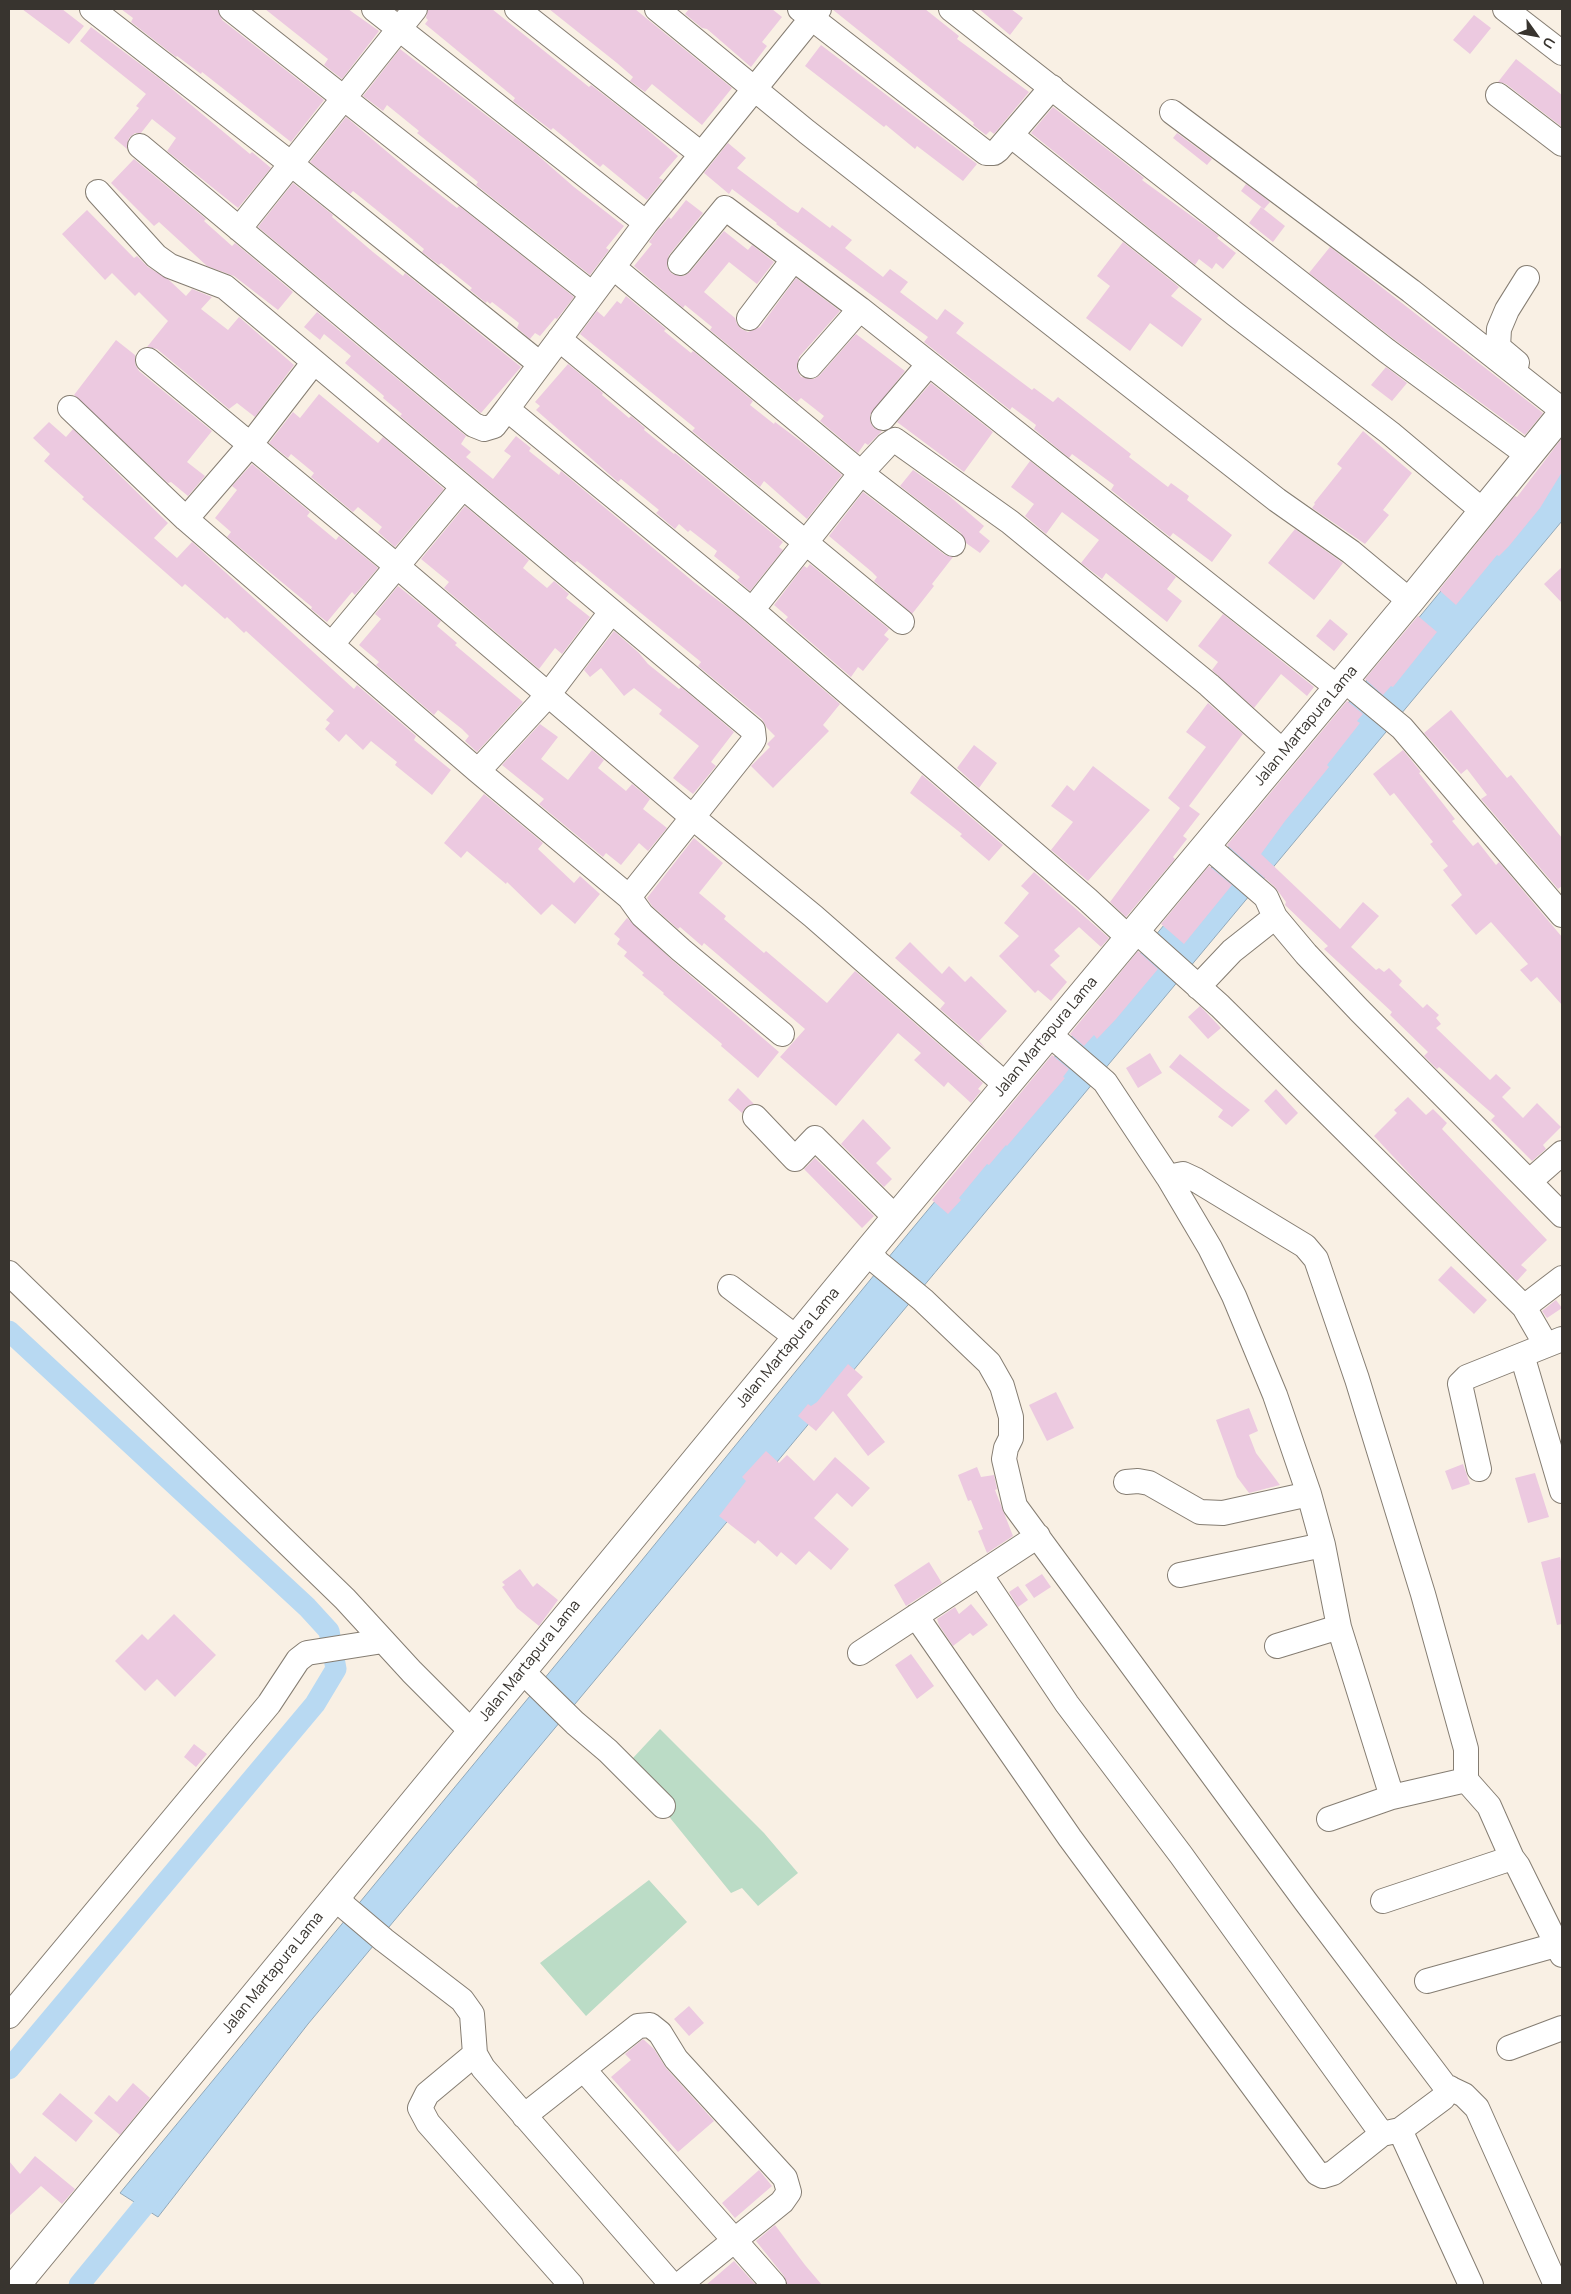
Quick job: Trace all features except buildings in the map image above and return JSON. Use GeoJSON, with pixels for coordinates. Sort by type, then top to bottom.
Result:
{"type":"FeatureCollection","features":[{"type":"Feature","properties":{"kind":"main road","name":"Jalan Martapura Lama"},"geometry":{"type":"LineString","coordinates":[[16,2285],[341,1901],[472,1732],[528,1677],[797,1338],[873,1256],[896,1218],[1006,1085],[1053,1038],[1136,935],[1211,848],[1283,752],[1344,685],[1562,414]]}},
{"type":"Feature","properties":{"kind":"street"},"geometry":{"type":"LineString","coordinates":[[92,9],[290,163],[540,364]]}},
{"type":"Feature","properties":{"kind":"street"},"geometry":{"type":"LineString","coordinates":[[231,9],[345,97],[592,294]]}},
{"type":"Feature","properties":{"kind":"street"},"geometry":{"type":"LineString","coordinates":[[374,9],[646,223]]}},
{"type":"Feature","properties":{"kind":"street"},"geometry":{"type":"LineString","coordinates":[[238,229],[415,9]]}},
{"type":"Feature","properties":{"kind":"street"},"geometry":{"type":"LineString","coordinates":[[517,9],[701,154]]}},
{"type":"Feature","properties":{"kind":"street"},"geometry":{"type":"LineString","coordinates":[[656,9],[807,132],[1269,494],[1351,552],[1410,601]]}},
{"type":"Feature","properties":{"kind":"street"},"geometry":{"type":"LineString","coordinates":[[951,9],[1380,345],[1528,455]]}},
{"type":"Feature","properties":{"kind":"street"},"geometry":{"type":"LineString","coordinates":[[1505,9],[1562,53]]}},
{"type":"Feature","properties":{"kind":"street"},"geometry":{"type":"LineString","coordinates":[[140,146],[474,425],[484,429],[494,426],[646,223],[754,88],[810,12],[983,152],[994,153],[1012,136],[1052,87]]}},
{"type":"Feature","properties":{"kind":"street"},"geometry":{"type":"LineString","coordinates":[[1498,96],[1562,144]]}},
{"type":"Feature","properties":{"kind":"street"},"geometry":{"type":"LineString","coordinates":[[1172,112],[1411,291],[1562,410]]}},
{"type":"Feature","properties":{"kind":"street"},"geometry":{"type":"LineString","coordinates":[[1012,136],[1235,314],[1390,432],[1483,511]]}},
{"type":"Feature","properties":{"kind":"street"},"geometry":{"type":"LineString","coordinates":[[98,192],[156,256],[170,266],[225,287],[755,733],[751,744],[691,816],[628,897]]}},
{"type":"Feature","properties":{"kind":"street"},"geometry":{"type":"LineString","coordinates":[[680,263],[725,208],[860,309],[1402,728],[1562,915]]}},
{"type":"Feature","properties":{"kind":"street"},"geometry":{"type":"LineString","coordinates":[[749,318],[793,260]]}},
{"type":"Feature","properties":{"kind":"street"},"geometry":{"type":"LineString","coordinates":[[613,267],[861,473],[953,544]]}},
{"type":"Feature","properties":{"kind":"street"},"geometry":{"type":"LineString","coordinates":[[1527,278],[1507,310],[1499,329],[1498,347],[1562,402]]}},
{"type":"Feature","properties":{"kind":"street"},"geometry":{"type":"LineString","coordinates":[[810,366],[860,309]]}},
{"type":"Feature","properties":{"kind":"street"},"geometry":{"type":"LineString","coordinates":[[559,339],[902,622]]}},
{"type":"Feature","properties":{"kind":"street"},"geometry":{"type":"LineString","coordinates":[[148,360],[691,816],[813,916],[1006,1085]]}},
{"type":"Feature","properties":{"kind":"street"},"geometry":{"type":"LineString","coordinates":[[186,519],[250,445],[314,362]]}},
{"type":"Feature","properties":{"kind":"street"},"geometry":{"type":"LineString","coordinates":[[883,418],[929,364]]}},
{"type":"Feature","properties":{"kind":"street"},"geometry":{"type":"LineString","coordinates":[[70,408],[186,519],[478,771],[628,897],[642,915],[782,1034]]}},
{"type":"Feature","properties":{"kind":"street"},"geometry":{"type":"LineString","coordinates":[[507,409],[752,610],[1087,899],[1136,935],[1220,1006],[1524,1307],[1554,1342],[1467,1377],[1460,1384],[1479,1469]]}},
{"type":"Feature","properties":{"kind":"street"},"geometry":{"type":"LineString","coordinates":[[752,610],[861,473],[891,441],[895,440],[1010,522],[1209,685],[1283,752]]}},
{"type":"Feature","properties":{"kind":"street"},"geometry":{"type":"LineString","coordinates":[[332,644],[398,568],[463,487]]}},
{"type":"Feature","properties":{"kind":"street"},"geometry":{"type":"LineString","coordinates":[[478,771],[548,695],[611,612]]}},
{"type":"Feature","properties":{"kind":"street"},"geometry":{"type":"LineString","coordinates":[[1211,848],[1271,907],[1306,954],[1359,1010],[1562,1215]]}},
{"type":"Feature","properties":{"kind":"street"},"geometry":{"type":"LineString","coordinates":[[1195,984],[1232,951],[1271,907]]}},
{"type":"Feature","properties":{"kind":"street"},"geometry":{"type":"LineString","coordinates":[[1053,1038],[1104,1082],[1168,1177],[1210,1248],[1234,1296],[1275,1395],[1309,1494],[1323,1545],[1339,1627],[1392,1797]]}},
{"type":"Feature","properties":{"kind":"street"},"geometry":{"type":"LineString","coordinates":[[755,1117],[795,1160],[816,1138],[896,1218]]}},
{"type":"Feature","properties":{"kind":"street"},"geometry":{"type":"LineString","coordinates":[[1530,1181],[1562,1153]]}},
{"type":"Feature","properties":{"kind":"street"},"geometry":{"type":"LineString","coordinates":[[1168,1177],[1184,1174],[1196,1180],[1305,1246],[1316,1259],[1357,1379],[1423,1594],[1466,1749],[1466,1780],[1489,1806],[1512,1858],[1518,1866],[1559,1950],[1427,1981]]}},
{"type":"Feature","properties":{"kind":"street"},"geometry":{"type":"LineString","coordinates":[[873,1256],[924,1300],[990,1363],[1002,1386],[1011,1417],[1011,1438],[1006,1448],[1004,1460],[1015,1506],[1306,1902],[1445,2086],[1464,2095],[1477,2108],[1556,2285]]}},
{"type":"Feature","properties":{"kind":"street"},"geometry":{"type":"LineString","coordinates":[[9,1273],[338,1592],[372,1642],[472,1732]]}},
{"type":"Feature","properties":{"kind":"street"},"geometry":{"type":"LineString","coordinates":[[1524,1307],[1562,1278]]}},
{"type":"Feature","properties":{"kind":"street"},"geometry":{"type":"LineString","coordinates":[[730,1287],[797,1338]]}},
{"type":"Feature","properties":{"kind":"street"},"geometry":{"type":"LineString","coordinates":[[1522,1355],[1562,1491]]}},
{"type":"Feature","properties":{"kind":"street"},"geometry":{"type":"LineString","coordinates":[[1126,1482],[1138,1481],[1149,1483],[1200,1512],[1223,1513],[1309,1494]]}},
{"type":"Feature","properties":{"kind":"street"},"geometry":{"type":"LineString","coordinates":[[860,1653],[1038,1536]]}},
{"type":"Feature","properties":{"kind":"street"},"geometry":{"type":"LineString","coordinates":[[1180,1575],[1323,1545]]}},
{"type":"Feature","properties":{"kind":"street"},"geometry":{"type":"LineString","coordinates":[[980,1574],[1066,1704],[1391,2132],[1471,2285]]}},
{"type":"Feature","properties":{"kind":"street"},"geometry":{"type":"LineString","coordinates":[[916,1616],[1070,1838],[1317,2173],[1323,2176],[1333,2173],[1443,2098],[1450,2088]]}},
{"type":"Feature","properties":{"kind":"street"},"geometry":{"type":"LineString","coordinates":[[1277,1646],[1339,1627]]}},
{"type":"Feature","properties":{"kind":"street"},"geometry":{"type":"LineString","coordinates":[[9,2016],[269,1704],[298,1660],[307,1653],[372,1642]]}},
{"type":"Feature","properties":{"kind":"street"},"geometry":{"type":"LineString","coordinates":[[528,1677],[575,1723],[608,1751],[663,1806]]}},
{"type":"Feature","properties":{"kind":"street"},"geometry":{"type":"LineString","coordinates":[[1329,1819],[1392,1797],[1466,1780]]}},
{"type":"Feature","properties":{"kind":"street"},"geometry":{"type":"LineString","coordinates":[[1383,1901],[1512,1858]]}},
{"type":"Feature","properties":{"kind":"street"},"geometry":{"type":"LineString","coordinates":[[341,1901],[384,1940],[462,2000],[472,2014],[475,2054],[483,2068],[672,2285]]}},
{"type":"Feature","properties":{"kind":"street"},"geometry":{"type":"LineString","coordinates":[[524,2116],[638,2026],[650,2025],[660,2033],[676,2059],[785,2178],[788,2192],[782,2202],[679,2285]]}},
{"type":"Feature","properties":{"kind":"street"},"geometry":{"type":"LineString","coordinates":[[1509,2048],[1562,2028]]}},
{"type":"Feature","properties":{"kind":"street"},"geometry":{"type":"LineString","coordinates":[[475,2054],[427,2094],[420,2108],[428,2123],[571,2285]]}},
{"type":"Feature","properties":{"kind":"street"},"geometry":{"type":"LineString","coordinates":[[584,2070],[774,2285]]}},
{"type":"Feature","properties":{"kind":"green space"},"geometry":{"type":"Polygon","coordinates":[[[660,1729],[764,1833],[798,1873],[758,1906],[742,1888],[731,1893],[645,1787],[633,1758],[660,1729]]]}},
{"type":"Feature","properties":{"kind":"green space"},"geometry":{"type":"Polygon","coordinates":[[[649,1880],[687,1922],[586,2016],[540,1963],[649,1880]]]}},
{"type":"Feature","properties":{"kind":"water"},"geometry":{"type":"Polygon","coordinates":[[[1562,445],[1562,521],[308,2024],[158,2217],[120,2193],[638,1565],[888,1258],[1562,445]]]}},
{"type":"Feature","properties":{"kind":"waterway"},"geometry":{"type":"LineString","coordinates":[[9,1331],[307,1607],[329,1631],[336,1669],[315,1704],[9,2069]]}},
{"type":"Feature","properties":{"kind":"waterway"},"geometry":{"type":"LineString","coordinates":[[79,2285],[161,2185]]}}]}
